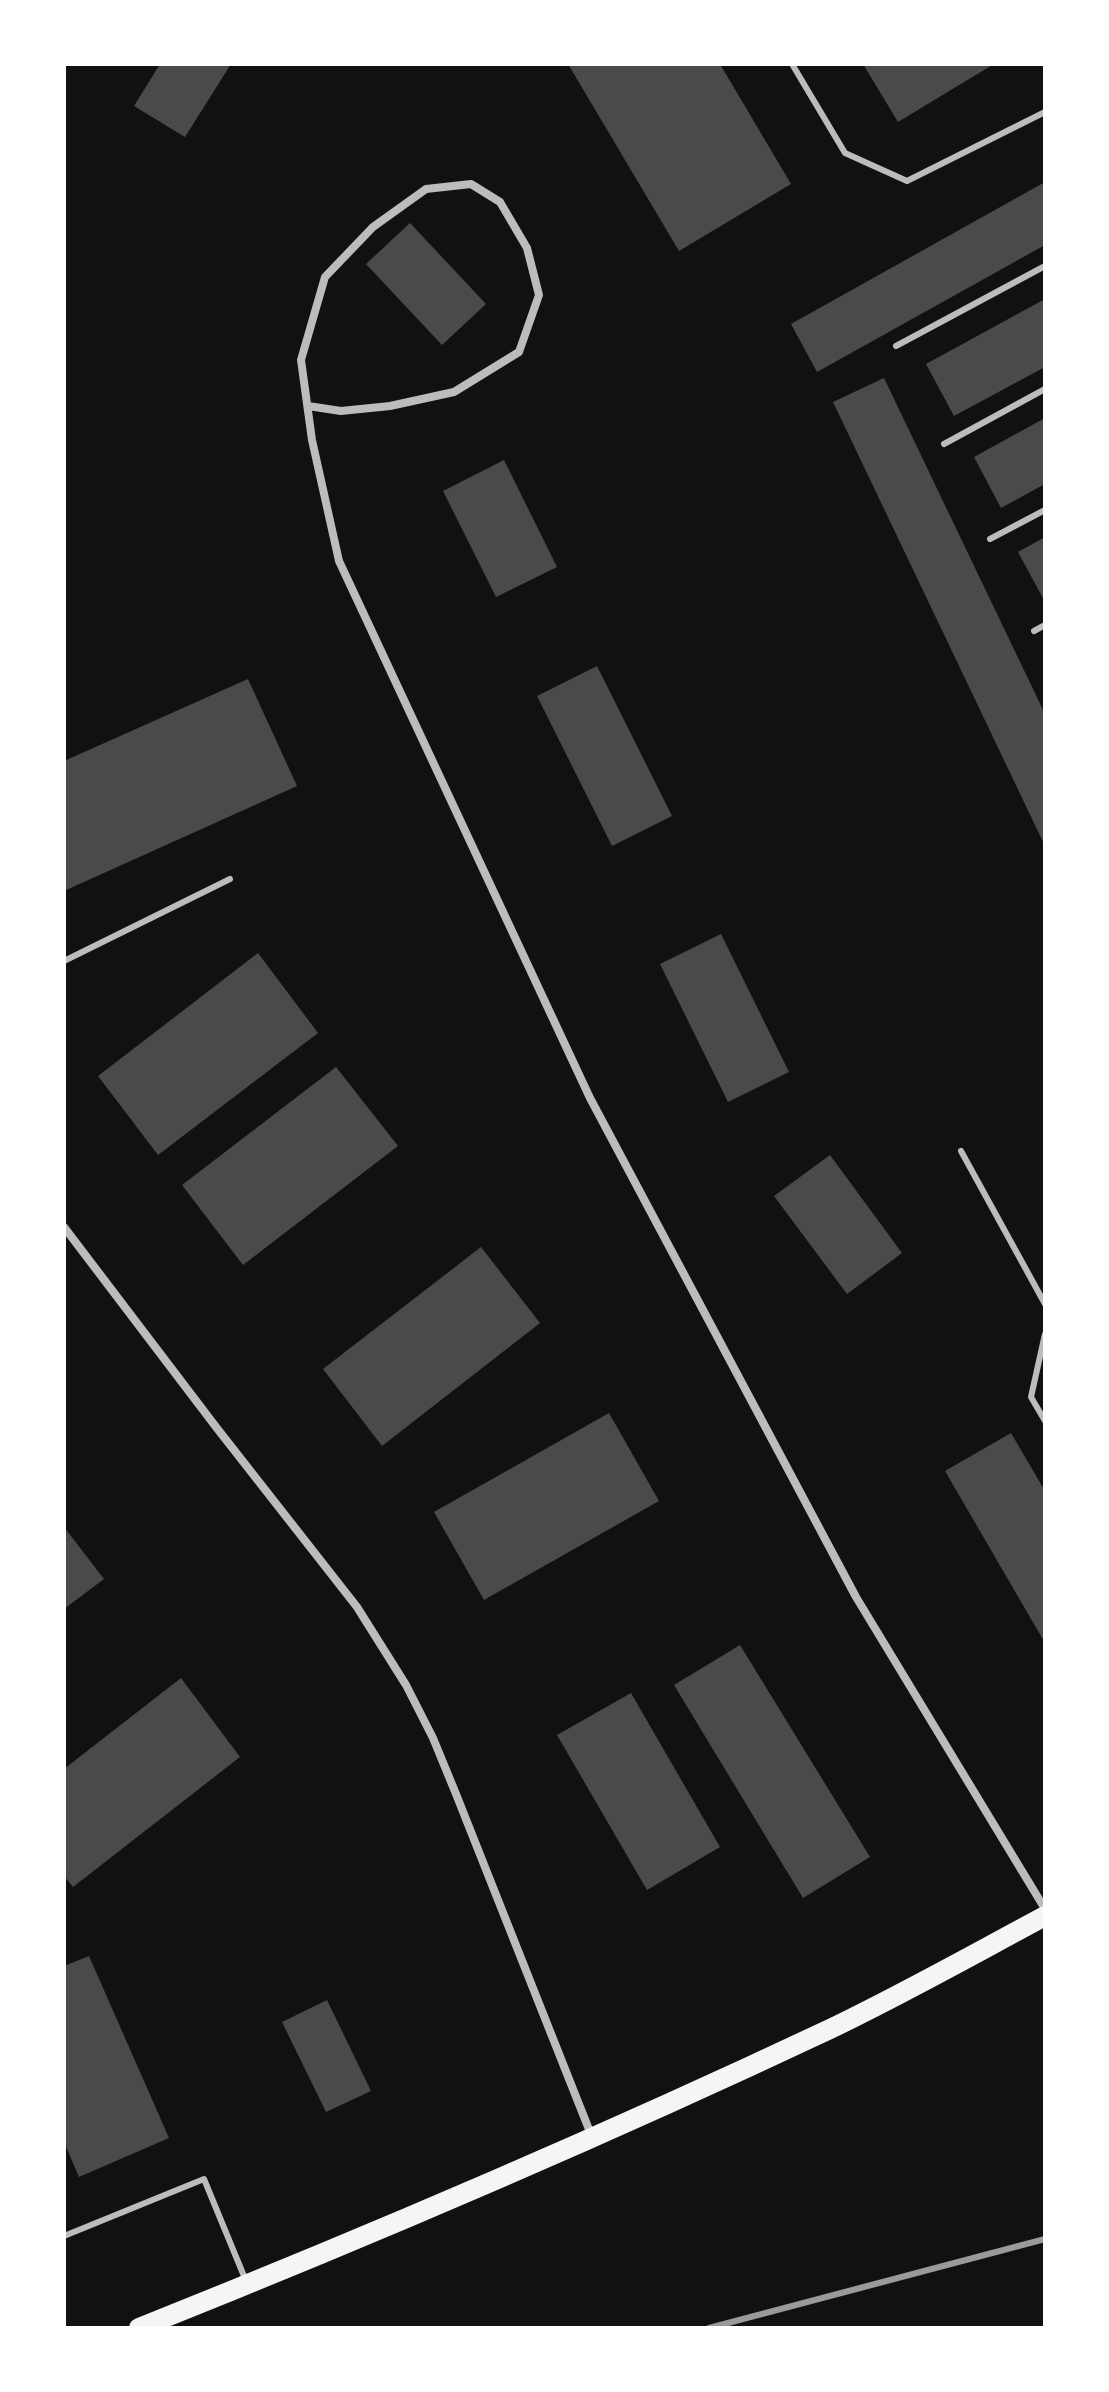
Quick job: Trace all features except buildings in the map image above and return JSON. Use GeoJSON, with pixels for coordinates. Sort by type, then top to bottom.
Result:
{"type":"FeatureCollection","features":[{"type":"Feature","properties":{"kind":"main road"},"geometry":{"type":"LineString","coordinates":[[139,2328],[592,2138],[833,2028],[1045,1916]]}},
{"type":"Feature","properties":{"kind":"street"},"geometry":{"type":"LineString","coordinates":[[308,406],[341,411],[390,406],[454,392],[519,352],[539,295],[527,248],[500,202],[471,184],[426,189],[373,227],[325,277],[301,360],[312,440],[339,561],[590,1098],[856,1597],[1045,1909]]}},
{"type":"Feature","properties":{"kind":"street"},"geometry":{"type":"LineString","coordinates":[[64,1227],[357,1607],[406,1685],[433,1738],[456,1794],[592,2138]]}},
{"type":"Feature","properties":{"kind":"lane"},"geometry":{"type":"LineString","coordinates":[[792,64],[845,153],[907,181],[1045,112]]}},
{"type":"Feature","properties":{"kind":"lane"},"geometry":{"type":"LineString","coordinates":[[896,346],[1045,266]]}},
{"type":"Feature","properties":{"kind":"lane"},"geometry":{"type":"LineString","coordinates":[[944,444],[1045,389]]}},
{"type":"Feature","properties":{"kind":"lane"},"geometry":{"type":"LineString","coordinates":[[990,539],[1045,510]]}},
{"type":"Feature","properties":{"kind":"lane"},"geometry":{"type":"LineString","coordinates":[[1034,631],[1045,625]]}},
{"type":"Feature","properties":{"kind":"lane"},"geometry":{"type":"LineString","coordinates":[[64,961],[230,879]]}},
{"type":"Feature","properties":{"kind":"lane"},"geometry":{"type":"LineString","coordinates":[[961,1151],[1045,1304]]}},
{"type":"Feature","properties":{"kind":"lane"},"geometry":{"type":"LineString","coordinates":[[1045,1334],[1031,1397],[1045,1421]]}},
{"type":"Feature","properties":{"kind":"lane"},"geometry":{"type":"LineString","coordinates":[[64,2236],[204,2179],[247,2285]]}},
{"type":"Feature","properties":{"kind":"railway"},"geometry":{"type":"LineString","coordinates":[[709,2328],[1045,2239]]}}]}
